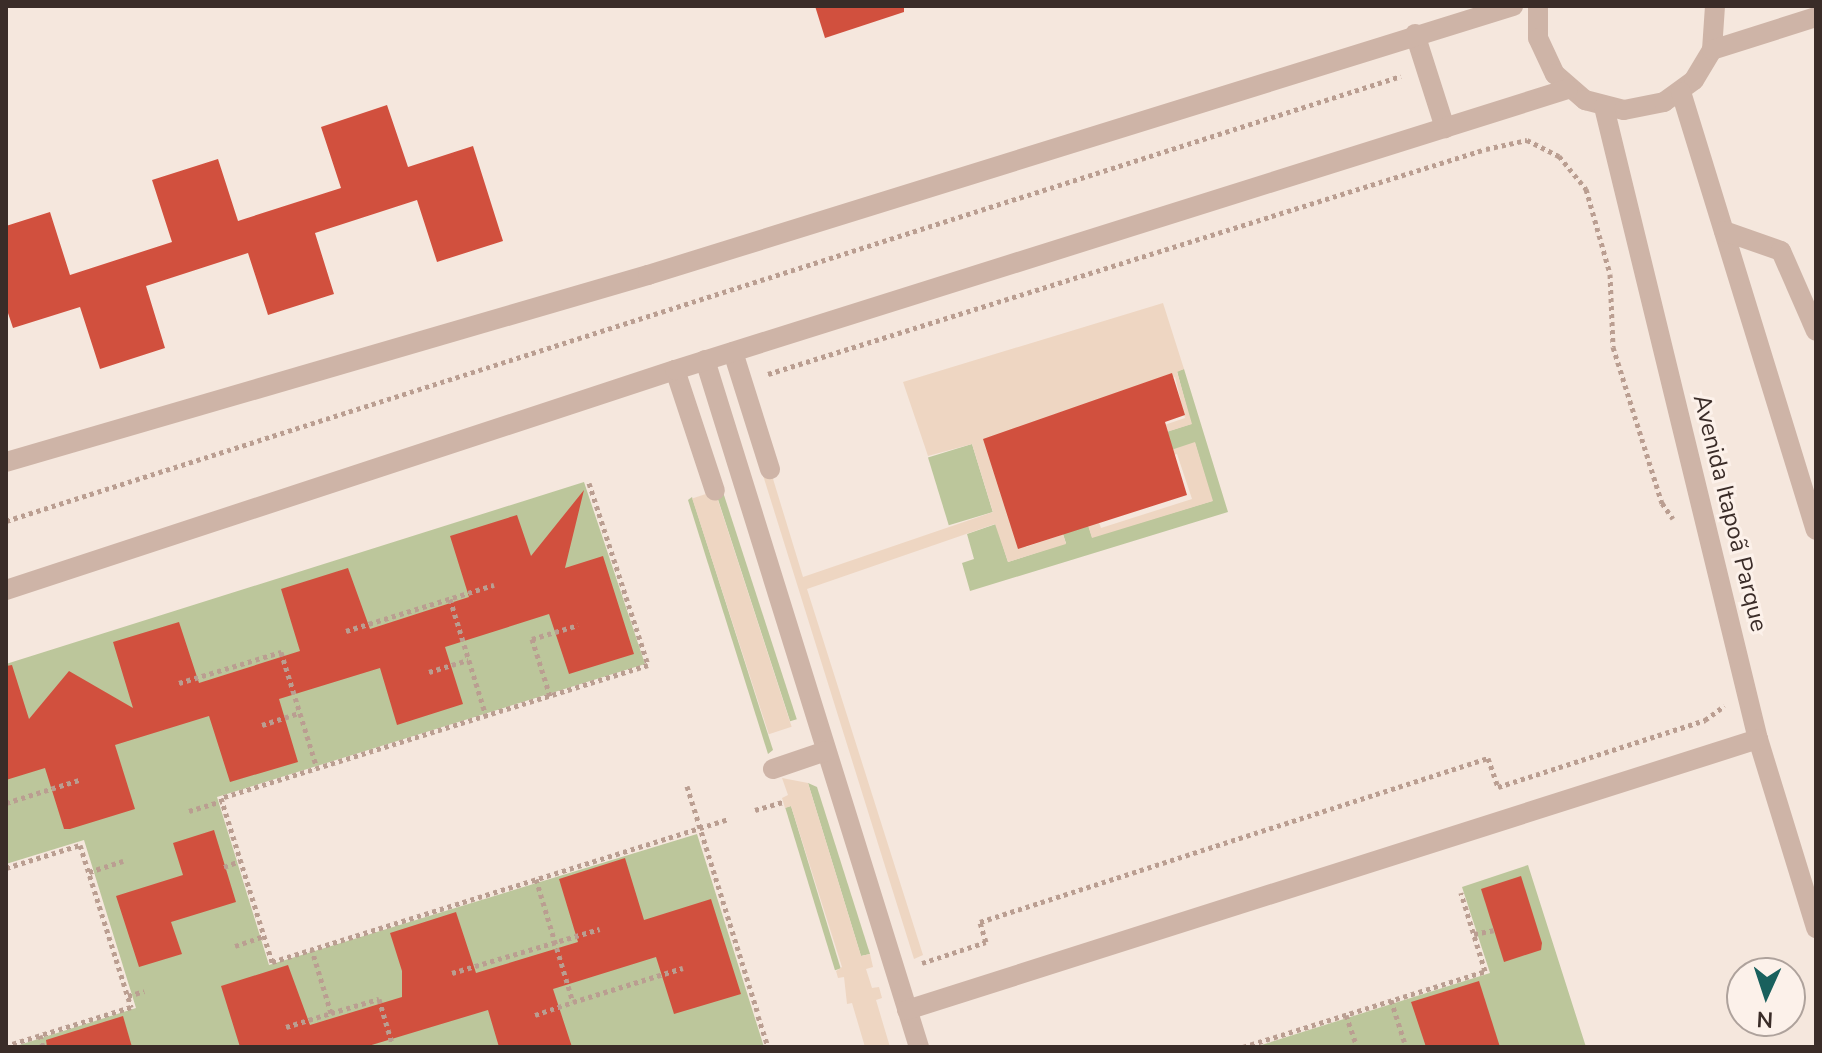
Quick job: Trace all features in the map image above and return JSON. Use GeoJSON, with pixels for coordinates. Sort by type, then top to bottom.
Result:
{"type":"FeatureCollection","features":[{"type":"Feature","properties":{"kind":"street"},"geometry":{"type":"LineString","coordinates":[[6,462],[663,271],[1415,34],[1513,6]]}},
{"type":"Feature","properties":{"kind":"street"},"geometry":{"type":"LineString","coordinates":[[1538,6],[1538,38],[1545,57],[1568,89],[1604,107],[1645,108],[1681,92],[1712,50],[1715,6]]}},
{"type":"Feature","properties":{"kind":"street"},"geometry":{"type":"LineString","coordinates":[[1712,50],[1816,17]]}},
{"type":"Feature","properties":{"kind":"street"},"geometry":{"type":"LineString","coordinates":[[1415,34],[1445,128]]}},
{"type":"Feature","properties":{"kind":"street"},"geometry":{"type":"LineString","coordinates":[[6,590],[705,360],[1568,89]]}},
{"type":"Feature","properties":{"kind":"street"},"geometry":{"type":"LineString","coordinates":[[1681,92],[1816,530]]}},
{"type":"Feature","properties":{"kind":"street","name":"Avenida Itapoã Parque"},"geometry":{"type":"LineString","coordinates":[[1604,107],[1758,739],[1816,928]]}},
{"type":"Feature","properties":{"kind":"street"},"geometry":{"type":"LineString","coordinates":[[1724,231],[1781,251],[1816,331]]}},
{"type":"Feature","properties":{"kind":"street"},"geometry":{"type":"LineString","coordinates":[[733,352],[770,469]]}},
{"type":"Feature","properties":{"kind":"street"},"geometry":{"type":"LineString","coordinates":[[705,360],[919,1047]]}},
{"type":"Feature","properties":{"kind":"street"},"geometry":{"type":"LineString","coordinates":[[675,370],[715,491]]}},
{"type":"Feature","properties":{"kind":"street"},"geometry":{"type":"LineString","coordinates":[[907,1010],[1758,739]]}},
{"type":"Feature","properties":{"kind":"street"},"geometry":{"type":"LineString","coordinates":[[773,769],[826,751]]}},
{"type":"Feature","properties":{"kind":"path"},"geometry":{"type":"LineString","coordinates":[[6,521],[1425,68]]}},
{"type":"Feature","properties":{"kind":"path"},"geometry":{"type":"LineString","coordinates":[[743,382],[1486,149],[1527,140],[1559,156],[1586,189],[1610,274],[1613,347],[1662,503],[1679,527]]}},
{"type":"Feature","properties":{"kind":"path"},"geometry":{"type":"LineString","coordinates":[[189,811],[648,665],[589,483]]}},
{"type":"Feature","properties":{"kind":"path"},"geometry":{"type":"LineString","coordinates":[[346,631],[494,585]]}},
{"type":"Feature","properties":{"kind":"path"},"geometry":{"type":"LineString","coordinates":[[450,599],[486,716]]}},
{"type":"Feature","properties":{"kind":"path"},"geometry":{"type":"LineString","coordinates":[[550,696],[532,639],[578,625]]}},
{"type":"Feature","properties":{"kind":"path"},"geometry":{"type":"LineString","coordinates":[[179,683],[281,652],[317,768]]}},
{"type":"Feature","properties":{"kind":"path"},"geometry":{"type":"LineString","coordinates":[[429,672],[468,660]]}},
{"type":"Feature","properties":{"kind":"path"},"geometry":{"type":"LineString","coordinates":[[921,964],[986,942],[980,922],[1488,758],[1498,787],[1705,720],[1730,695]]}},
{"type":"Feature","properties":{"kind":"path"},"geometry":{"type":"LineString","coordinates":[[262,725],[300,713]]}},
{"type":"Feature","properties":{"kind":"path"},"geometry":{"type":"LineString","coordinates":[[6,803],[79,780]]}},
{"type":"Feature","properties":{"kind":"path"},"geometry":{"type":"LineString","coordinates":[[687,786],[768,1047]]}},
{"type":"Feature","properties":{"kind":"path"},"geometry":{"type":"LineString","coordinates":[[221,801],[272,962],[728,819]]}},
{"type":"Feature","properties":{"kind":"path"},"geometry":{"type":"LineString","coordinates":[[755,810],[783,802]]}},
{"type":"Feature","properties":{"kind":"path"},"geometry":{"type":"LineString","coordinates":[[6,868],[80,845],[131,1007],[6,1046]]}},
{"type":"Feature","properties":{"kind":"path"},"geometry":{"type":"LineString","coordinates":[[89,872],[123,861]]}},
{"type":"Feature","properties":{"kind":"path"},"geometry":{"type":"LineString","coordinates":[[224,867],[240,861]]}},
{"type":"Feature","properties":{"kind":"path"},"geometry":{"type":"LineString","coordinates":[[536,879],[573,1002]]}},
{"type":"Feature","properties":{"kind":"path"},"geometry":{"type":"LineString","coordinates":[[1243,1047],[1485,971],[1461,893]]}},
{"type":"Feature","properties":{"kind":"path"},"geometry":{"type":"LineString","coordinates":[[452,973],[600,929]]}},
{"type":"Feature","properties":{"kind":"path"},"geometry":{"type":"LineString","coordinates":[[1474,934],[1494,930]]}},
{"type":"Feature","properties":{"kind":"path"},"geometry":{"type":"LineString","coordinates":[[235,946],[264,936]]}},
{"type":"Feature","properties":{"kind":"path"},"geometry":{"type":"LineString","coordinates":[[312,950],[331,1013]]}},
{"type":"Feature","properties":{"kind":"path"},"geometry":{"type":"LineString","coordinates":[[535,1015],[683,968]]}},
{"type":"Feature","properties":{"kind":"path"},"geometry":{"type":"LineString","coordinates":[[128,996],[144,991]]}},
{"type":"Feature","properties":{"kind":"path"},"geometry":{"type":"LineString","coordinates":[[286,1027],[379,999],[393,1047]]}},
{"type":"Feature","properties":{"kind":"path"},"geometry":{"type":"LineString","coordinates":[[1391,1000],[1406,1047]]}},
{"type":"Feature","properties":{"kind":"path"},"geometry":{"type":"LineString","coordinates":[[1346,1015],[1357,1047]]}},
{"type":"Feature","properties":{"kind":"path"},"geometry":{"type":"LineString","coordinates":[[40,1035],[43,1047]]}},
{"type":"Feature","properties":{"kind":"green space"},"geometry":{"type":"Polygon","coordinates":[[[1184,369],[1228,512],[970,591],[962,563],[974,559],[967,534],[996,524],[1008,562],[1066,543],[1058,520],[1084,512],[1092,537],[1212,501],[1195,443],[1138,462],[1131,443],[1191,424],[1177,371],[1184,369]]]}},
{"type":"Feature","properties":{"kind":"green space"},"geometry":{"type":"Polygon","coordinates":[[[972,444],[993,512],[949,525],[928,457],[972,444]]]}},
{"type":"Feature","properties":{"kind":"green space"},"geometry":{"type":"Polygon","coordinates":[[[584,482],[645,664],[217,797],[269,965],[697,834],[764,1047],[13,1047],[136,1008],[84,840],[6,864],[6,664],[584,482]]]}},
{"type":"Feature","properties":{"kind":"green space"},"geometry":{"type":"Polygon","coordinates":[[[722,489],[797,719],[790,721],[715,491],[722,489]]]}},
{"type":"Feature","properties":{"kind":"green space"},"geometry":{"type":"Polygon","coordinates":[[[692,497],[773,750],[768,754],[688,500],[692,497]]]}},
{"type":"Feature","properties":{"kind":"green space"},"geometry":{"type":"Polygon","coordinates":[[[808,783],[817,787],[870,954],[861,956],[808,783]]]}},
{"type":"Feature","properties":{"kind":"green space"},"geometry":{"type":"Polygon","coordinates":[[[791,806],[841,969],[835,970],[785,808],[791,806]]]}},
{"type":"Feature","properties":{"kind":"green space"},"geometry":{"type":"Polygon","coordinates":[[[1528,865],[1586,1047],[1255,1047],[1490,973],[1462,887],[1528,865]]]}},
{"type":"Feature","properties":{"kind":"shaded area"},"geometry":{"type":"Polygon","coordinates":[[[1163,303],[1184,369],[1177,372],[1192,424],[1132,443],[1138,461],[1195,442],[1213,501],[1092,538],[1084,513],[1059,520],[1066,544],[1008,562],[995,524],[807,589],[923,955],[914,959],[762,472],[770,469],[803,577],[993,512],[972,444],[928,456],[903,382],[1163,303]],[[1175,377],[1052,415],[993,444],[1026,547],[1058,536],[1051,513],[1091,500],[1101,528],[1192,499],[1177,454],[1133,468],[1123,439],[1185,418],[1175,377]]]}},
{"type":"Feature","properties":{"kind":"shaded area"},"geometry":{"type":"Polygon","coordinates":[[[715,491],[792,727],[769,734],[692,498],[715,491]]]}},
{"type":"Feature","properties":{"kind":"shaded area"},"geometry":{"type":"Polygon","coordinates":[[[782,778],[808,783],[861,956],[870,954],[873,967],[866,969],[872,988],[879,987],[882,998],[876,1000],[890,1047],[865,1047],[852,1003],[847,1004],[844,977],[838,978],[836,971],[842,967],[791,806],[785,808],[782,798],[788,795],[782,778]]]}},
{"type":"Feature","properties":{"kind":"building"},"geometry":{"type":"Polygon","coordinates":[[[815,6],[904,6],[904,12],[825,38],[815,6]]]}},
{"type":"Feature","properties":{"kind":"building"},"geometry":{"type":"Polygon","coordinates":[[[387,105],[408,167],[473,146],[503,241],[437,262],[417,200],[315,233],[334,294],[268,315],[248,253],[146,286],[165,348],[100,369],[80,307],[13,328],[6,307],[6,226],[50,212],[70,275],[172,242],[152,180],[218,159],[238,221],[341,188],[321,127],[387,105]]]}},
{"type":"Feature","properties":{"kind":"building"},"geometry":{"type":"Polygon","coordinates":[[[1172,373],[1185,415],[1165,422],[1187,495],[1018,549],[983,439],[1172,373]]]}},
{"type":"Feature","properties":{"kind":"building"},"geometry":{"type":"Polygon","coordinates":[[[584,490],[565,568],[603,556],[634,654],[569,674],[549,614],[445,647],[463,704],[397,725],[380,668],[279,699],[298,762],[230,782],[209,716],[115,745],[135,809],[70,829],[64,829],[45,768],[6,780],[6,666],[12,665],[29,719],[69,671],[133,708],[113,642],[179,622],[199,683],[300,651],[281,589],[348,568],[370,629],[469,597],[450,536],[517,515],[531,556],[584,490]]]}},
{"type":"Feature","properties":{"kind":"building"},"geometry":{"type":"Polygon","coordinates":[[[214,830],[236,902],[171,922],[182,954],[139,967],[116,896],[183,875],[173,843],[214,830]]]}},
{"type":"Feature","properties":{"kind":"building"},"geometry":{"type":"Polygon","coordinates":[[[625,858],[644,920],[711,899],[741,994],[674,1014],[656,957],[553,989],[572,1047],[499,1047],[488,1010],[365,1047],[240,1047],[221,986],[288,965],[310,1025],[402,997],[402,971],[390,933],[456,912],[476,973],[578,942],[559,879],[625,858]]]}},
{"type":"Feature","properties":{"kind":"building"},"geometry":{"type":"Polygon","coordinates":[[[1521,876],[1542,943],[1541,950],[1504,962],[1481,889],[1521,876]]]}},
{"type":"Feature","properties":{"kind":"building"},"geometry":{"type":"Polygon","coordinates":[[[1479,981],[1500,1047],[1426,1047],[1411,1002],[1479,981]]]}},
{"type":"Feature","properties":{"kind":"building"},"geometry":{"type":"Polygon","coordinates":[[[123,1016],[132,1047],[47,1047],[46,1040],[123,1016]]]}}]}
